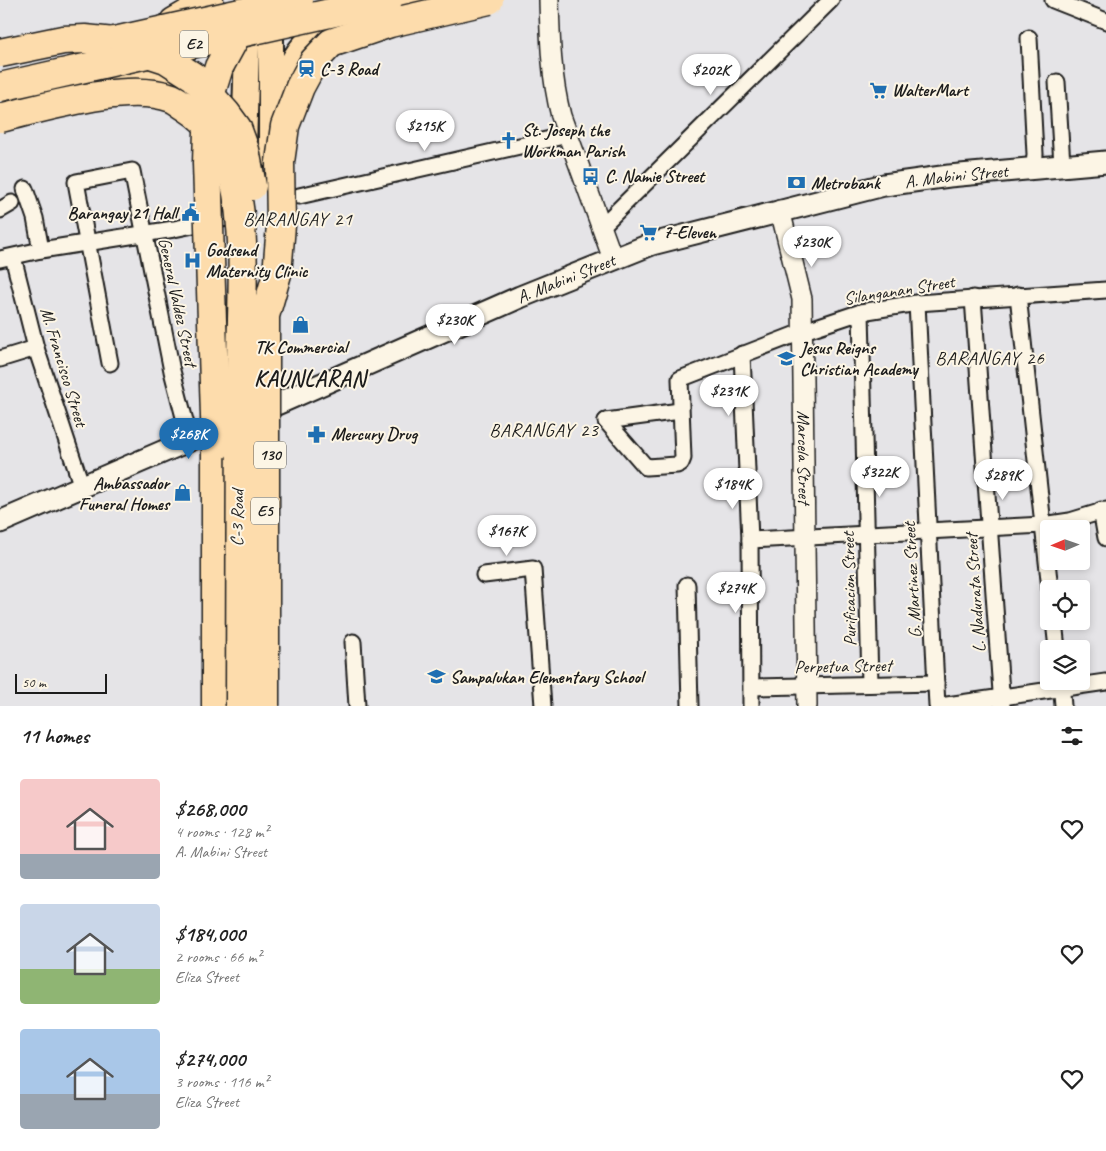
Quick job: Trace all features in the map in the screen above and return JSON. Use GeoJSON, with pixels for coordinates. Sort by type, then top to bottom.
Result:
{"type":"FeatureCollection","features":[{"type":"Feature","properties":{"kind":"highway"},"geometry":{"type":"LineString","coordinates":[[174,22],[209,0]]}},
{"type":"Feature","properties":{"kind":"highway","name":"E2"},"geometry":{"type":"LineString","coordinates":[[0,67],[299,0]]}},
{"type":"Feature","properties":{"kind":"highway","name":"E2"},"geometry":{"type":"LineString","coordinates":[[0,87],[388,0]]}},
{"type":"Feature","properties":{"kind":"highway"},"geometry":{"type":"LineString","coordinates":[[266,316],[277,274],[281,225],[280,162],[285,126],[300,87],[314,61],[331,43],[390,23],[489,0]]}},
{"type":"Feature","properties":{"kind":"highway"},"geometry":{"type":"LineString","coordinates":[[0,60],[261,1],[264,4],[238,32],[219,67],[209,100],[207,163],[216,447],[216,706]]}},
{"type":"Feature","properties":{"kind":"highway"},"geometry":{"type":"LineString","coordinates":[[0,98],[260,37]]}},
{"type":"Feature","properties":{"kind":"highway"},"geometry":{"type":"LineString","coordinates":[[0,53],[63,40],[85,39],[105,41],[139,49],[166,59],[194,77],[232,120],[245,150],[258,225],[266,316]]}},
{"type":"Feature","properties":{"kind":"highway"},"geometry":{"type":"LineString","coordinates":[[118,69],[143,72],[167,78],[196,93],[217,114],[230,139],[238,169],[242,215]]}},
{"type":"Feature","properties":{"kind":"highway","name":"E5"},"geometry":{"type":"LineString","coordinates":[[0,118],[93,97],[121,94],[150,94],[173,98],[211,126],[228,159],[234,177],[238,201],[242,299],[240,706]]}},
{"type":"Feature","properties":{"kind":"highway","name":"E5"},"geometry":{"type":"LineString","coordinates":[[266,316],[266,706]]}},
{"type":"Feature","properties":{"kind":"main road"},"geometry":{"type":"LineString","coordinates":[[260,37],[422,0]]}},
{"type":"Feature","properties":{"kind":"main road","name":"C-3 Road"},"geometry":{"type":"LineString","coordinates":[[235,706],[242,215],[260,37],[261,1]]}},
{"type":"Feature","properties":{"kind":"main road"},"geometry":{"type":"LineString","coordinates":[[271,147],[289,68],[304,44],[323,29],[347,17]]}},
{"type":"Feature","properties":{"kind":"main road","name":"C-3 Road"},"geometry":{"type":"LineString","coordinates":[[260,37],[271,147],[266,706]]}},
{"type":"Feature","properties":{"kind":"main road","name":"A. Mabini Street"},"geometry":{"type":"LineString","coordinates":[[0,522],[190,440],[238,422],[270,406],[520,297],[652,244],[884,185],[948,176],[1106,162]]}},
{"type":"Feature","properties":{"kind":"street"},"geometry":{"type":"LineString","coordinates":[[602,226],[831,0]]}},
{"type":"Feature","properties":{"kind":"street"},"geometry":{"type":"LineString","coordinates":[[1053,0],[1106,21]]}},
{"type":"Feature","properties":{"kind":"street"},"geometry":{"type":"LineString","coordinates":[[549,5],[550,49],[555,92],[568,135],[613,259]]}},
{"type":"Feature","properties":{"kind":"street"},"geometry":{"type":"LineString","coordinates":[[1029,38],[1035,154],[1034,168]]}},
{"type":"Feature","properties":{"kind":"street"},"geometry":{"type":"LineString","coordinates":[[1057,82],[1062,165]]}},
{"type":"Feature","properties":{"kind":"street"},"geometry":{"type":"LineString","coordinates":[[299,196],[568,135]]}},
{"type":"Feature","properties":{"kind":"street","name":"General Valdez Street"},"geometry":{"type":"LineString","coordinates":[[87,243],[76,182],[132,171],[172,371],[190,440]]}},
{"type":"Feature","properties":{"kind":"street"},"geometry":{"type":"LineString","coordinates":[[24,189],[35,218],[41,250]]}},
{"type":"Feature","properties":{"kind":"street","name":"Marcela Street"},"geometry":{"type":"LineString","coordinates":[[780,210],[802,299],[804,331],[807,706]]}},
{"type":"Feature","properties":{"kind":"street"},"geometry":{"type":"LineString","coordinates":[[6,258],[41,250],[242,215]]}},
{"type":"Feature","properties":{"kind":"street"},"geometry":{"type":"LineString","coordinates":[[87,243],[110,363]]}},
{"type":"Feature","properties":{"kind":"street","name":"M. Francisco Street"},"geometry":{"type":"LineString","coordinates":[[6,258],[82,487]]}},
{"type":"Feature","properties":{"kind":"street","name":"Silanganan Street"},"geometry":{"type":"LineString","coordinates":[[680,411],[680,379],[804,331],[861,312],[917,303],[1106,290]]}},
{"type":"Feature","properties":{"kind":"street"},"geometry":{"type":"LineString","coordinates":[[1018,295],[1042,520]]}},
{"type":"Feature","properties":{"kind":"street","name":"L. Nadurata Street"},"geometry":{"type":"LineString","coordinates":[[973,298],[1002,702]]}},
{"type":"Feature","properties":{"kind":"street","name":"G. Martinez Street"},"geometry":{"type":"LineString","coordinates":[[917,303],[938,706]]}},
{"type":"Feature","properties":{"kind":"street","name":"Purificacion Street"},"geometry":{"type":"LineString","coordinates":[[861,312],[870,684]]}},
{"type":"Feature","properties":{"kind":"street"},"geometry":{"type":"LineString","coordinates":[[0,359],[36,348]]}},
{"type":"Feature","properties":{"kind":"street"},"geometry":{"type":"LineString","coordinates":[[742,354],[750,540],[751,706]]}},
{"type":"Feature","properties":{"kind":"street"},"geometry":{"type":"LineString","coordinates":[[680,411],[683,458],[677,465],[646,467],[606,421],[680,411]]}},
{"type":"Feature","properties":{"kind":"street"},"geometry":{"type":"LineString","coordinates":[[1073,520],[1103,510],[1106,538]]}},
{"type":"Feature","properties":{"kind":"street"},"geometry":{"type":"LineString","coordinates":[[750,540],[1040,526]]}},
{"type":"Feature","properties":{"kind":"street"},"geometry":{"type":"LineString","coordinates":[[484,575],[533,569],[543,706]]}},
{"type":"Feature","properties":{"kind":"street"},"geometry":{"type":"LineString","coordinates":[[687,586],[690,706]]}},
{"type":"Feature","properties":{"kind":"street"},"geometry":{"type":"LineString","coordinates":[[353,642],[357,706]]}},
{"type":"Feature","properties":{"kind":"street"},"geometry":{"type":"LineString","coordinates":[[1090,683],[1106,682]]}},
{"type":"Feature","properties":{"kind":"street","name":"Perpetua Street"},"geometry":{"type":"LineString","coordinates":[[752,687],[936,683]]}},
{"type":"Feature","properties":{"kind":"street"},"geometry":{"type":"LineString","coordinates":[[938,706],[1002,702],[1044,690]]}},
{"type":"Feature","properties":{"kind":"street"},"geometry":{"type":"LineString","coordinates":[[1061,690],[1063,706]]}},
{"type":"Feature","properties":{"kind":"place","name":"C-3 Road"},"geometry":{"type":"Point","coordinates":[306,69]}},
{"type":"Feature","properties":{"kind":"place","name":"WalterMart"},"geometry":{"type":"Point","coordinates":[878,90]}},
{"type":"Feature","properties":{"kind":"place","name":"St. Joseph the Workman Parish"},"geometry":{"type":"Point","coordinates":[508,140]}},
{"type":"Feature","properties":{"kind":"place","name":"C. Namie Street"},"geometry":{"type":"Point","coordinates":[591,176]}},
{"type":"Feature","properties":{"kind":"place","name":"Metrobank"},"geometry":{"type":"Point","coordinates":[797,183]}},
{"type":"Feature","properties":{"kind":"place","name":"Barangay 21 Hall"},"geometry":{"type":"Point","coordinates":[191,213]}},
{"type":"Feature","properties":{"kind":"place","name":"7-Eleven"},"geometry":{"type":"Point","coordinates":[649,232]}},
{"type":"Feature","properties":{"kind":"place","name":"Godsend Maternity Clinic"},"geometry":{"type":"Point","coordinates":[192,260]}},
{"type":"Feature","properties":{"kind":"place","name":"TK Commercial"},"geometry":{"type":"Point","coordinates":[301,324]}},
{"type":"Feature","properties":{"kind":"place","name":"Jesus Reigns Christian Academy"},"geometry":{"type":"Point","coordinates":[786,358]}},
{"type":"Feature","properties":{"kind":"place","name":"Mercury Drug"},"geometry":{"type":"Point","coordinates":[317,434]}},
{"type":"Feature","properties":{"kind":"place","name":"Ambassador Funeral Homes"},"geometry":{"type":"Point","coordinates":[183,493]}},
{"type":"Feature","properties":{"kind":"place","name":"Sampalukan Elementary School"},"geometry":{"type":"Point","coordinates":[436,677]}},
{"type":"Feature","properties":{"kind":"district","name":"BARANGAY 21"},"geometry":{"type":"Point","coordinates":[298,219]}},
{"type":"Feature","properties":{"kind":"district","name":"BARANGAY 26"},"geometry":{"type":"Point","coordinates":[990,358]}},
{"type":"Feature","properties":{"kind":"district","name":"KAUNLARAN"},"geometry":{"type":"Point","coordinates":[310,379]}},
{"type":"Feature","properties":{"kind":"district","name":"BARANGAY 23"},"geometry":{"type":"Point","coordinates":[544,430]}}]}
